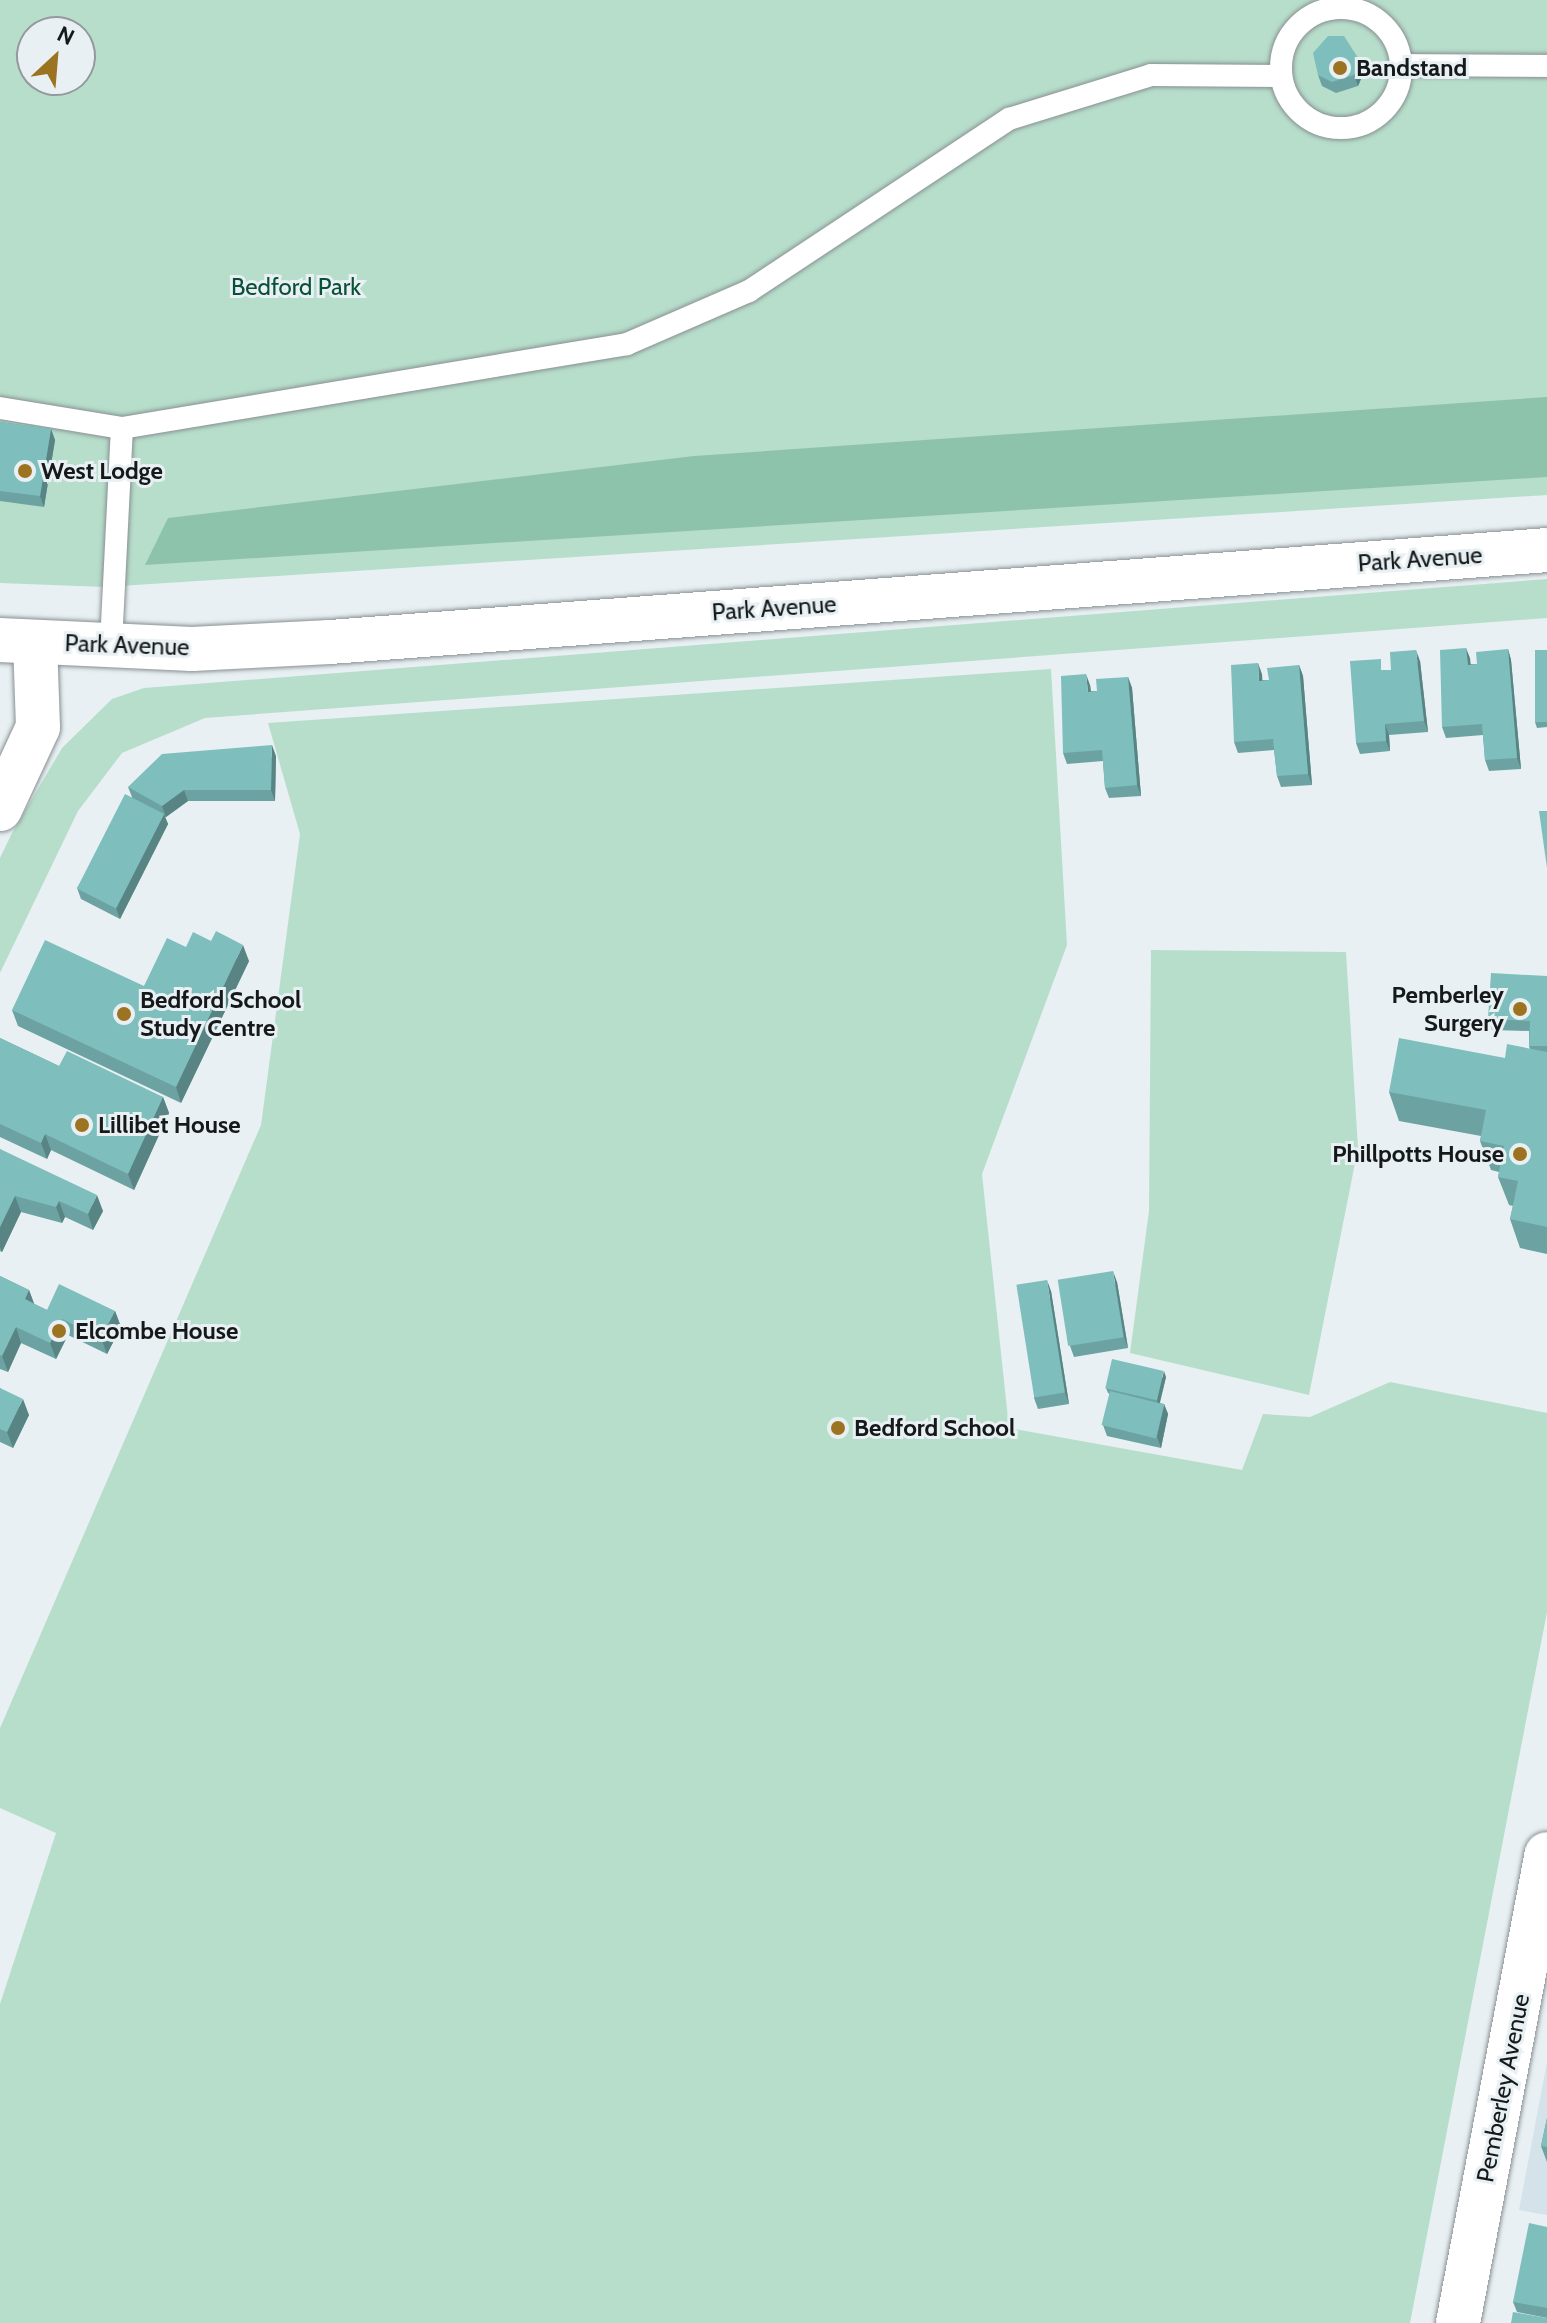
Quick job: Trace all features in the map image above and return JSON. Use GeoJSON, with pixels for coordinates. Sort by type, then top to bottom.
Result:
{"type":"FeatureCollection","features":[{"type":"Feature","properties":{"kind":"street","name":"Park Avenue"},"geometry":{"type":"LineString","coordinates":[[17,641],[111,644],[330,642],[1547,550]]}},
{"type":"Feature","properties":{"kind":"street"},"geometry":{"type":"LineString","coordinates":[[0,809],[38,727],[17,641]]}},
{"type":"Feature","properties":{"kind":"street","name":"Pemberley Avenue"},"geometry":{"type":"LineString","coordinates":[[1458,2323],[1547,1854]]}},
{"type":"Feature","properties":{"kind":"lane"},"geometry":{"type":"LineString","coordinates":[[1340,4],[1375,18],[1398,47],[1401,65],[1389,104],[1356,126],[1316,123],[1299,112],[1281,76],[1289,36],[1302,21],[1340,4]]}},
{"type":"Feature","properties":{"kind":"lane"},"geometry":{"type":"LineString","coordinates":[[1401,65],[1547,66]]}},
{"type":"Feature","properties":{"kind":"lane"},"geometry":{"type":"LineString","coordinates":[[0,408],[122,428],[627,344],[749,291],[1009,119],[1151,75],[1281,76]]}},
{"type":"Feature","properties":{"kind":"lane"},"geometry":{"type":"LineString","coordinates":[[111,644],[122,428]]}},
{"type":"Feature","properties":{"kind":"shaded area"},"geometry":{"type":"Polygon","coordinates":[[[1547,2062],[1547,2215],[1519,2210],[1547,2062]]]}},
{"type":"Feature","properties":{"kind":"green space","name":"Bedford Park"},"geometry":{"type":"Polygon","coordinates":[[[0,0],[1547,0],[1547,495],[104,587],[0,583],[0,0]]]}},
{"type":"Feature","properties":{"kind":"green space"},"geometry":{"type":"Polygon","coordinates":[[[1547,397],[1547,477],[145,565],[168,518],[694,456],[1547,397]]]}},
{"type":"Feature","properties":{"kind":"green space"},"geometry":{"type":"Polygon","coordinates":[[[1547,579],[1547,618],[205,718],[122,753],[78,811],[0,973],[0,858],[11,835],[62,748],[112,699],[144,688],[1547,579]]]}},
{"type":"Feature","properties":{"kind":"green space","name":"Bedford School"},"geometry":{"type":"Polygon","coordinates":[[[1051,669],[1067,945],[982,1174],[1009,1428],[1242,1470],[1263,1414],[1310,1417],[1390,1382],[1547,1413],[1547,1612],[1410,2323],[0,2323],[0,2004],[56,1833],[0,1808],[0,1728],[261,1125],[300,834],[268,723],[1051,669]]]}},
{"type":"Feature","properties":{"kind":"green space"},"geometry":{"type":"Polygon","coordinates":[[[1151,950],[1346,952],[1358,1148],[1309,1395],[1130,1353],[1149,1211],[1151,950]]]}},
{"type":"Feature","properties":{"kind":"building","name":"Bandstand"},"geometry":{"type":"Polygon","coordinates":[[[1328,36],[1344,36],[1360,61],[1354,75],[1332,82],[1318,75],[1313,53],[1328,36]]]}},
{"type":"Feature","properties":{"kind":"building","name":"West Lodge"},"geometry":{"type":"Polygon","coordinates":[[[0,422],[51,429],[40,496],[0,491],[0,422]]]}},
{"type":"Feature","properties":{"kind":"building"},"geometry":{"type":"Polygon","coordinates":[[[1466,648],[1468,665],[1477,664],[1476,652],[1508,649],[1517,758],[1485,760],[1482,724],[1442,727],[1440,650],[1466,648]]]}},
{"type":"Feature","properties":{"kind":"building"},"geometry":{"type":"Polygon","coordinates":[[[1416,650],[1424,721],[1385,724],[1386,741],[1356,743],[1350,661],[1381,659],[1381,670],[1391,670],[1390,652],[1416,650]]]}},
{"type":"Feature","properties":{"kind":"building"},"geometry":{"type":"Polygon","coordinates":[[[1535,650],[1547,650],[1547,722],[1535,722],[1535,650]]]}},
{"type":"Feature","properties":{"kind":"building"},"geometry":{"type":"Polygon","coordinates":[[[1258,663],[1259,681],[1269,680],[1267,668],[1299,665],[1308,774],[1277,776],[1273,739],[1234,742],[1231,665],[1258,663]]]}},
{"type":"Feature","properties":{"kind":"building"},"geometry":{"type":"Polygon","coordinates":[[[1086,674],[1088,692],[1097,691],[1096,679],[1128,677],[1137,785],[1105,788],[1102,750],[1063,753],[1061,676],[1086,674]]]}},
{"type":"Feature","properties":{"kind":"building"},"geometry":{"type":"Polygon","coordinates":[[[272,745],[271,790],[184,790],[162,806],[128,787],[162,754],[272,745]]]}},
{"type":"Feature","properties":{"kind":"building"},"geometry":{"type":"Polygon","coordinates":[[[125,794],[164,814],[116,908],[77,888],[125,794]]]}},
{"type":"Feature","properties":{"kind":"building"},"geometry":{"type":"Polygon","coordinates":[[[1539,811],[1547,811],[1547,868],[1539,811]]]}},
{"type":"Feature","properties":{"kind":"building","name":"Bedford School Study Centre"},"geometry":{"type":"Polygon","coordinates":[[[216,931],[243,945],[176,1087],[12,1010],[45,940],[144,986],[167,938],[186,947],[193,932],[211,941],[216,931]]]}},
{"type":"Feature","properties":{"kind":"building","name":"Pemberley Surgery"},"geometry":{"type":"Polygon","coordinates":[[[1491,973],[1547,976],[1547,1046],[1529,1046],[1530,1021],[1488,1019],[1491,973]]]}},
{"type":"Feature","properties":{"kind":"building","name":"Lillibet House"},"geometry":{"type":"Polygon","coordinates":[[[0,1038],[59,1066],[67,1051],[163,1097],[128,1174],[45,1134],[41,1143],[0,1124],[0,1038]]]}},
{"type":"Feature","properties":{"kind":"building","name":"Phillpotts House"},"geometry":{"type":"Polygon","coordinates":[[[1399,1038],[1505,1058],[1507,1044],[1547,1052],[1547,1227],[1510,1219],[1518,1181],[1498,1177],[1504,1146],[1480,1141],[1486,1110],[1389,1092],[1399,1038]]]}},
{"type":"Feature","properties":{"kind":"building"},"geometry":{"type":"Polygon","coordinates":[[[0,1149],[97,1195],[88,1214],[59,1201],[56,1207],[15,1196],[0,1227],[0,1149]]]}},
{"type":"Feature","properties":{"kind":"building"},"geometry":{"type":"Polygon","coordinates":[[[1113,1271],[1123,1337],[1068,1346],[1058,1280],[1113,1271]]]}},
{"type":"Feature","properties":{"kind":"building"},"geometry":{"type":"Polygon","coordinates":[[[0,1276],[29,1290],[25,1299],[47,1310],[59,1284],[115,1311],[101,1338],[62,1319],[50,1343],[16,1327],[2,1356],[0,1276]]]}},
{"type":"Feature","properties":{"kind":"building"},"geometry":{"type":"Polygon","coordinates":[[[1047,1280],[1065,1393],[1034,1397],[1016,1285],[1047,1280]]]}},
{"type":"Feature","properties":{"kind":"building"},"geometry":{"type":"Polygon","coordinates":[[[1112,1359],[1164,1371],[1157,1400],[1105,1388],[1112,1359]]]}},
{"type":"Feature","properties":{"kind":"building"},"geometry":{"type":"Polygon","coordinates":[[[0,1388],[23,1399],[7,1432],[0,1429],[0,1388]]]}},
{"type":"Feature","properties":{"kind":"building"},"geometry":{"type":"Polygon","coordinates":[[[1110,1391],[1164,1405],[1156,1439],[1102,1425],[1110,1391]]]}},
{"type":"Feature","properties":{"kind":"building"},"geometry":{"type":"Polygon","coordinates":[[[1547,2118],[1547,2147],[1541,2146],[1547,2118]]]}},
{"type":"Feature","properties":{"kind":"building"},"geometry":{"type":"Polygon","coordinates":[[[1529,2223],[1547,2227],[1547,2308],[1513,2302],[1529,2223]]]}},
{"type":"Feature","properties":{"kind":"building"},"geometry":{"type":"Polygon","coordinates":[[[1513,2312],[1547,2318],[1547,2323],[1511,2323],[1513,2312]]]}},
{"type":"Feature","properties":{"kind":"place","name":"Bandstand"},"geometry":{"type":"Point","coordinates":[1340,68]}},
{"type":"Feature","properties":{"kind":"place","name":"West Lodge"},"geometry":{"type":"Point","coordinates":[25,471]}},
{"type":"Feature","properties":{"kind":"place","name":"Pemberley Surgery"},"geometry":{"type":"Point","coordinates":[1520,1009]}},
{"type":"Feature","properties":{"kind":"place","name":"Bedford School Study Centre"},"geometry":{"type":"Point","coordinates":[124,1014]}},
{"type":"Feature","properties":{"kind":"place","name":"Lillibet House"},"geometry":{"type":"Point","coordinates":[82,1125]}},
{"type":"Feature","properties":{"kind":"place","name":"Phillpotts House"},"geometry":{"type":"Point","coordinates":[1520,1154]}},
{"type":"Feature","properties":{"kind":"place","name":"Elcombe House"},"geometry":{"type":"Point","coordinates":[59,1331]}},
{"type":"Feature","properties":{"kind":"place","name":"Bedford School"},"geometry":{"type":"Point","coordinates":[838,1428]}}]}
